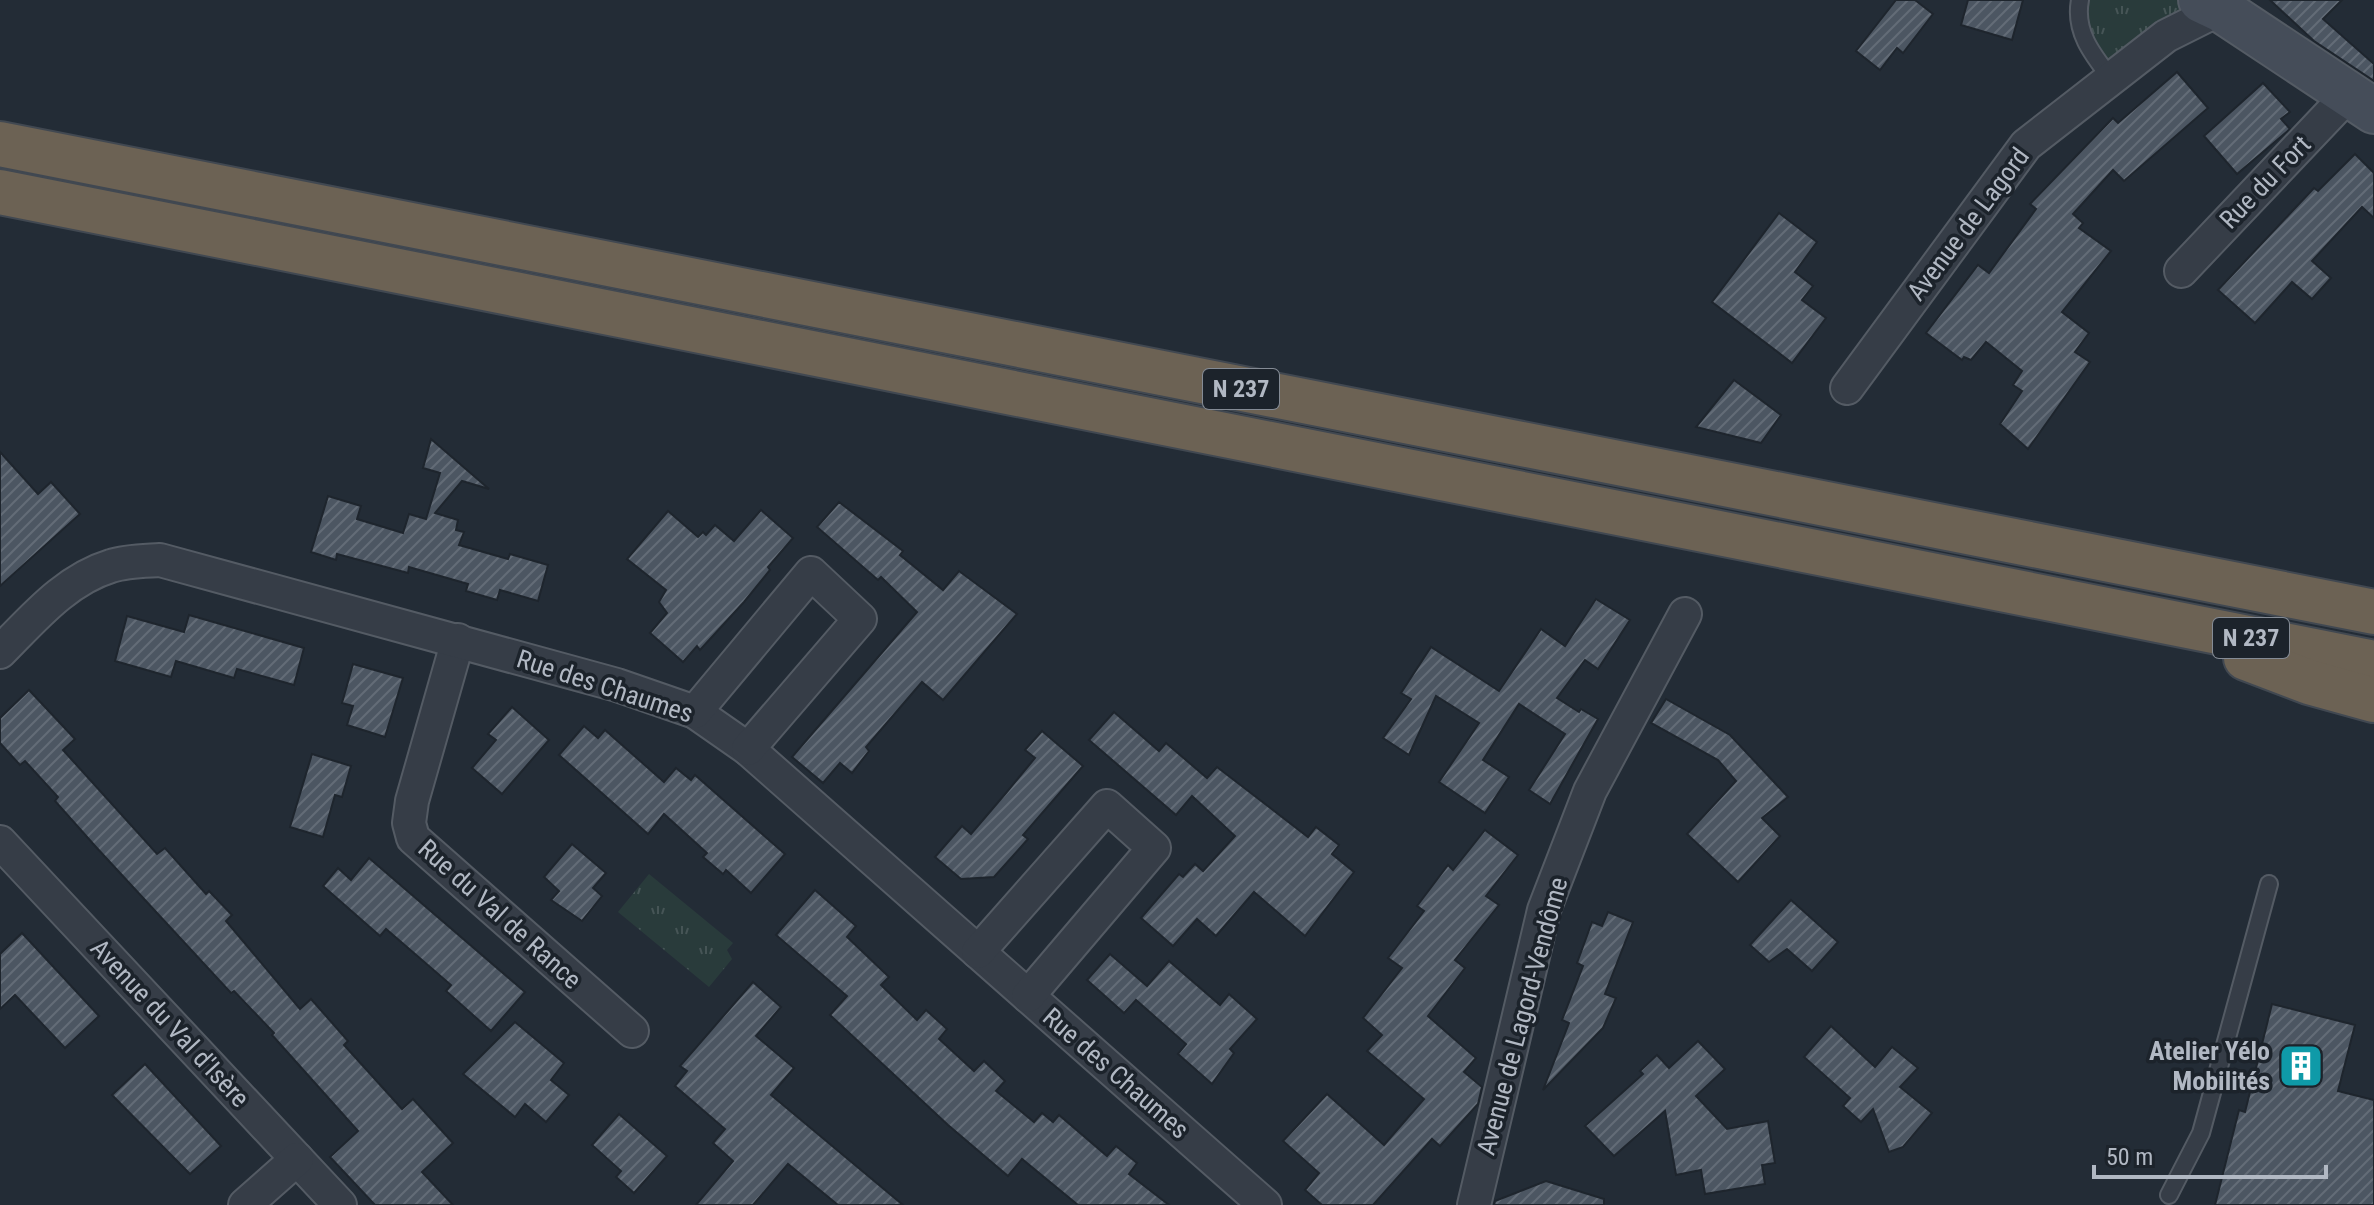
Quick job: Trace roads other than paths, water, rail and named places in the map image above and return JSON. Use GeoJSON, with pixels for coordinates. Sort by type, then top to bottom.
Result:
{"type":"FeatureCollection","features":[{"type":"Feature","properties":{"kind":"highway","name":"N 237"},"geometry":{"type":"LineString","coordinates":[[0,144],[2374,612]]}},
{"type":"Feature","properties":{"kind":"highway","name":"N 237"},"geometry":{"type":"LineString","coordinates":[[0,192],[2374,663]]}},
{"type":"Feature","properties":{"kind":"highway"},"geometry":{"type":"LineString","coordinates":[[2128,613],[2309,682],[2374,700]]}},
{"type":"Feature","properties":{"kind":"street","name":"Avenue de Lagord"},"geometry":{"type":"LineString","coordinates":[[1847,388],[2026,145],[2110,77],[2216,3]]}},
{"type":"Feature","properties":{"kind":"street"},"geometry":{"type":"LineString","coordinates":[[2216,3],[2361,102]]}},
{"type":"Feature","properties":{"kind":"street","name":"Rue du Fort"},"geometry":{"type":"LineString","coordinates":[[2181,271],[2361,102]]}},
{"type":"Feature","properties":{"kind":"street","name":"Rue des Chaumes"},"geometry":{"type":"LineString","coordinates":[[0,652],[56,595],[86,577],[112,565],[160,560],[617,685],[695,712],[748,749],[1265,1205]]}},
{"type":"Feature","properties":{"kind":"street"},"geometry":{"type":"LineString","coordinates":[[695,712],[811,573],[860,619],[748,749]]}},
{"type":"Feature","properties":{"kind":"street","name":"Avenue de Lagord-Vendôme"},"geometry":{"type":"LineString","coordinates":[[1474,1205],[1544,910],[1590,791],[1685,614]]}},
{"type":"Feature","properties":{"kind":"street","name":"Rue du Val de Rance"},"geometry":{"type":"LineString","coordinates":[[458,640],[412,801],[409,823],[413,838],[632,1031]]}},
{"type":"Feature","properties":{"kind":"street"},"geometry":{"type":"LineString","coordinates":[[978,952],[1107,806],[1154,848],[1028,996]]}},
{"type":"Feature","properties":{"kind":"street","name":"Avenue du Val d'Isère"},"geometry":{"type":"LineString","coordinates":[[0,842],[340,1205]]}},
{"type":"Feature","properties":{"kind":"street"},"geometry":{"type":"LineString","coordinates":[[245,1205],[297,1159]]}},
{"type":"Feature","properties":{"kind":"lane"},"geometry":{"type":"LineString","coordinates":[[2080,0],[2081,30],[2090,50],[2110,77]]}},
{"type":"Feature","properties":{"kind":"lane"},"geometry":{"type":"LineString","coordinates":[[2169,1195],[2201,1133],[2269,884]]}},
{"type":"Feature","properties":{"kind":"place","name":"Atelier Yélo Mobilités"},"geometry":{"type":"Point","coordinates":[2301,1066]}}]}
